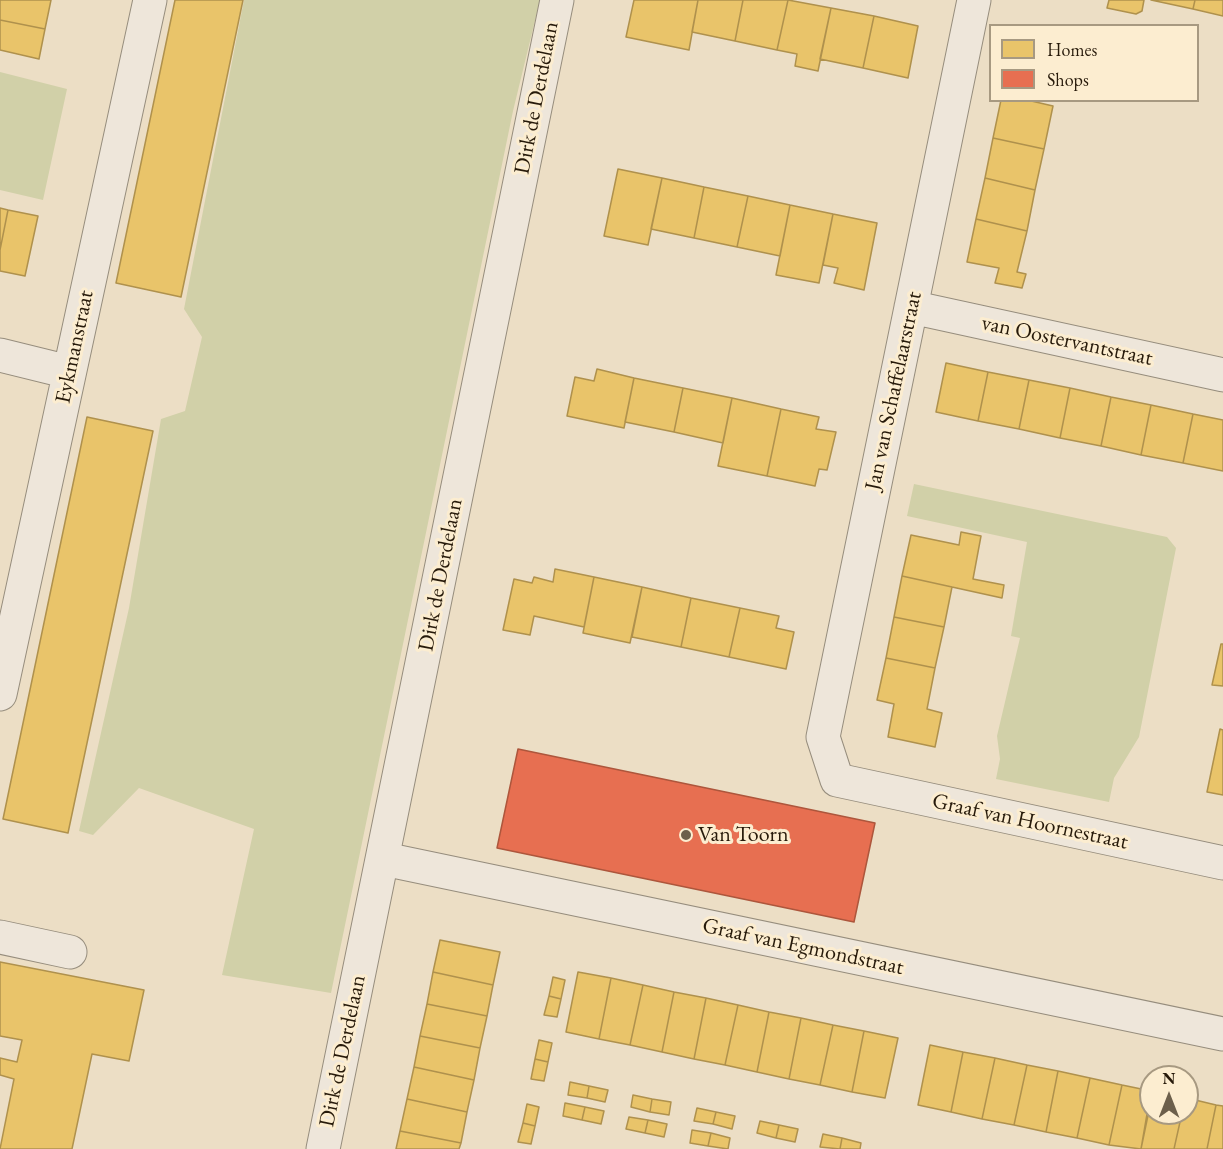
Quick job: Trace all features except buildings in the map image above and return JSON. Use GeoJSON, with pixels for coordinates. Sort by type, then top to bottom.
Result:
{"type":"FeatureCollection","features":[{"type":"Feature","properties":{"kind":"street","name":"Eykmanstraat"},"geometry":{"type":"LineString","coordinates":[[0,693],[150,0]]}},
{"type":"Feature","properties":{"kind":"street","name":"Dirk de Derdelaan"},"geometry":{"type":"LineString","coordinates":[[322,1149],[384,859],[557,0]]}},
{"type":"Feature","properties":{"kind":"street","name":"Jan van Schaffelaarstraat"},"geometry":{"type":"LineString","coordinates":[[837,780],[823,737],[974,0]]}},
{"type":"Feature","properties":{"kind":"street","name":"van Oostervantstraat"},"geometry":{"type":"LineString","coordinates":[[911,307],[1223,375]]}},
{"type":"Feature","properties":{"kind":"street"},"geometry":{"type":"LineString","coordinates":[[0,355],[69,372]]}},
{"type":"Feature","properties":{"kind":"street","name":"Graaf van Hoornestraat"},"geometry":{"type":"LineString","coordinates":[[837,780],[1223,863]]}},
{"type":"Feature","properties":{"kind":"street","name":"Graaf van Egmondstraat"},"geometry":{"type":"LineString","coordinates":[[384,859],[1223,1034]]}},
{"type":"Feature","properties":{"kind":"street"},"geometry":{"type":"LineString","coordinates":[[0,937],[70,952]]}},
{"type":"Feature","properties":{"kind":"green space"},"geometry":{"type":"Polygon","coordinates":[[[244,0],[540,0],[513,111],[331,993],[222,975],[254,829],[139,788],[93,835],[79,831],[129,608],[161,419],[185,411],[202,337],[184,309],[244,0]]]}},
{"type":"Feature","properties":{"kind":"green space"},"geometry":{"type":"Polygon","coordinates":[[[0,72],[67,89],[43,200],[0,190],[0,72]]]}},
{"type":"Feature","properties":{"kind":"green space"},"geometry":{"type":"Polygon","coordinates":[[[914,484],[1167,537],[1176,548],[1139,737],[1114,778],[1109,802],[996,779],[1000,759],[997,736],[1020,638],[1011,636],[1027,542],[907,516],[914,484]]]}},
{"type":"Feature","properties":{"kind":"place","name":"Van Toorn"},"geometry":{"type":"Point","coordinates":[686,835]}}]}
